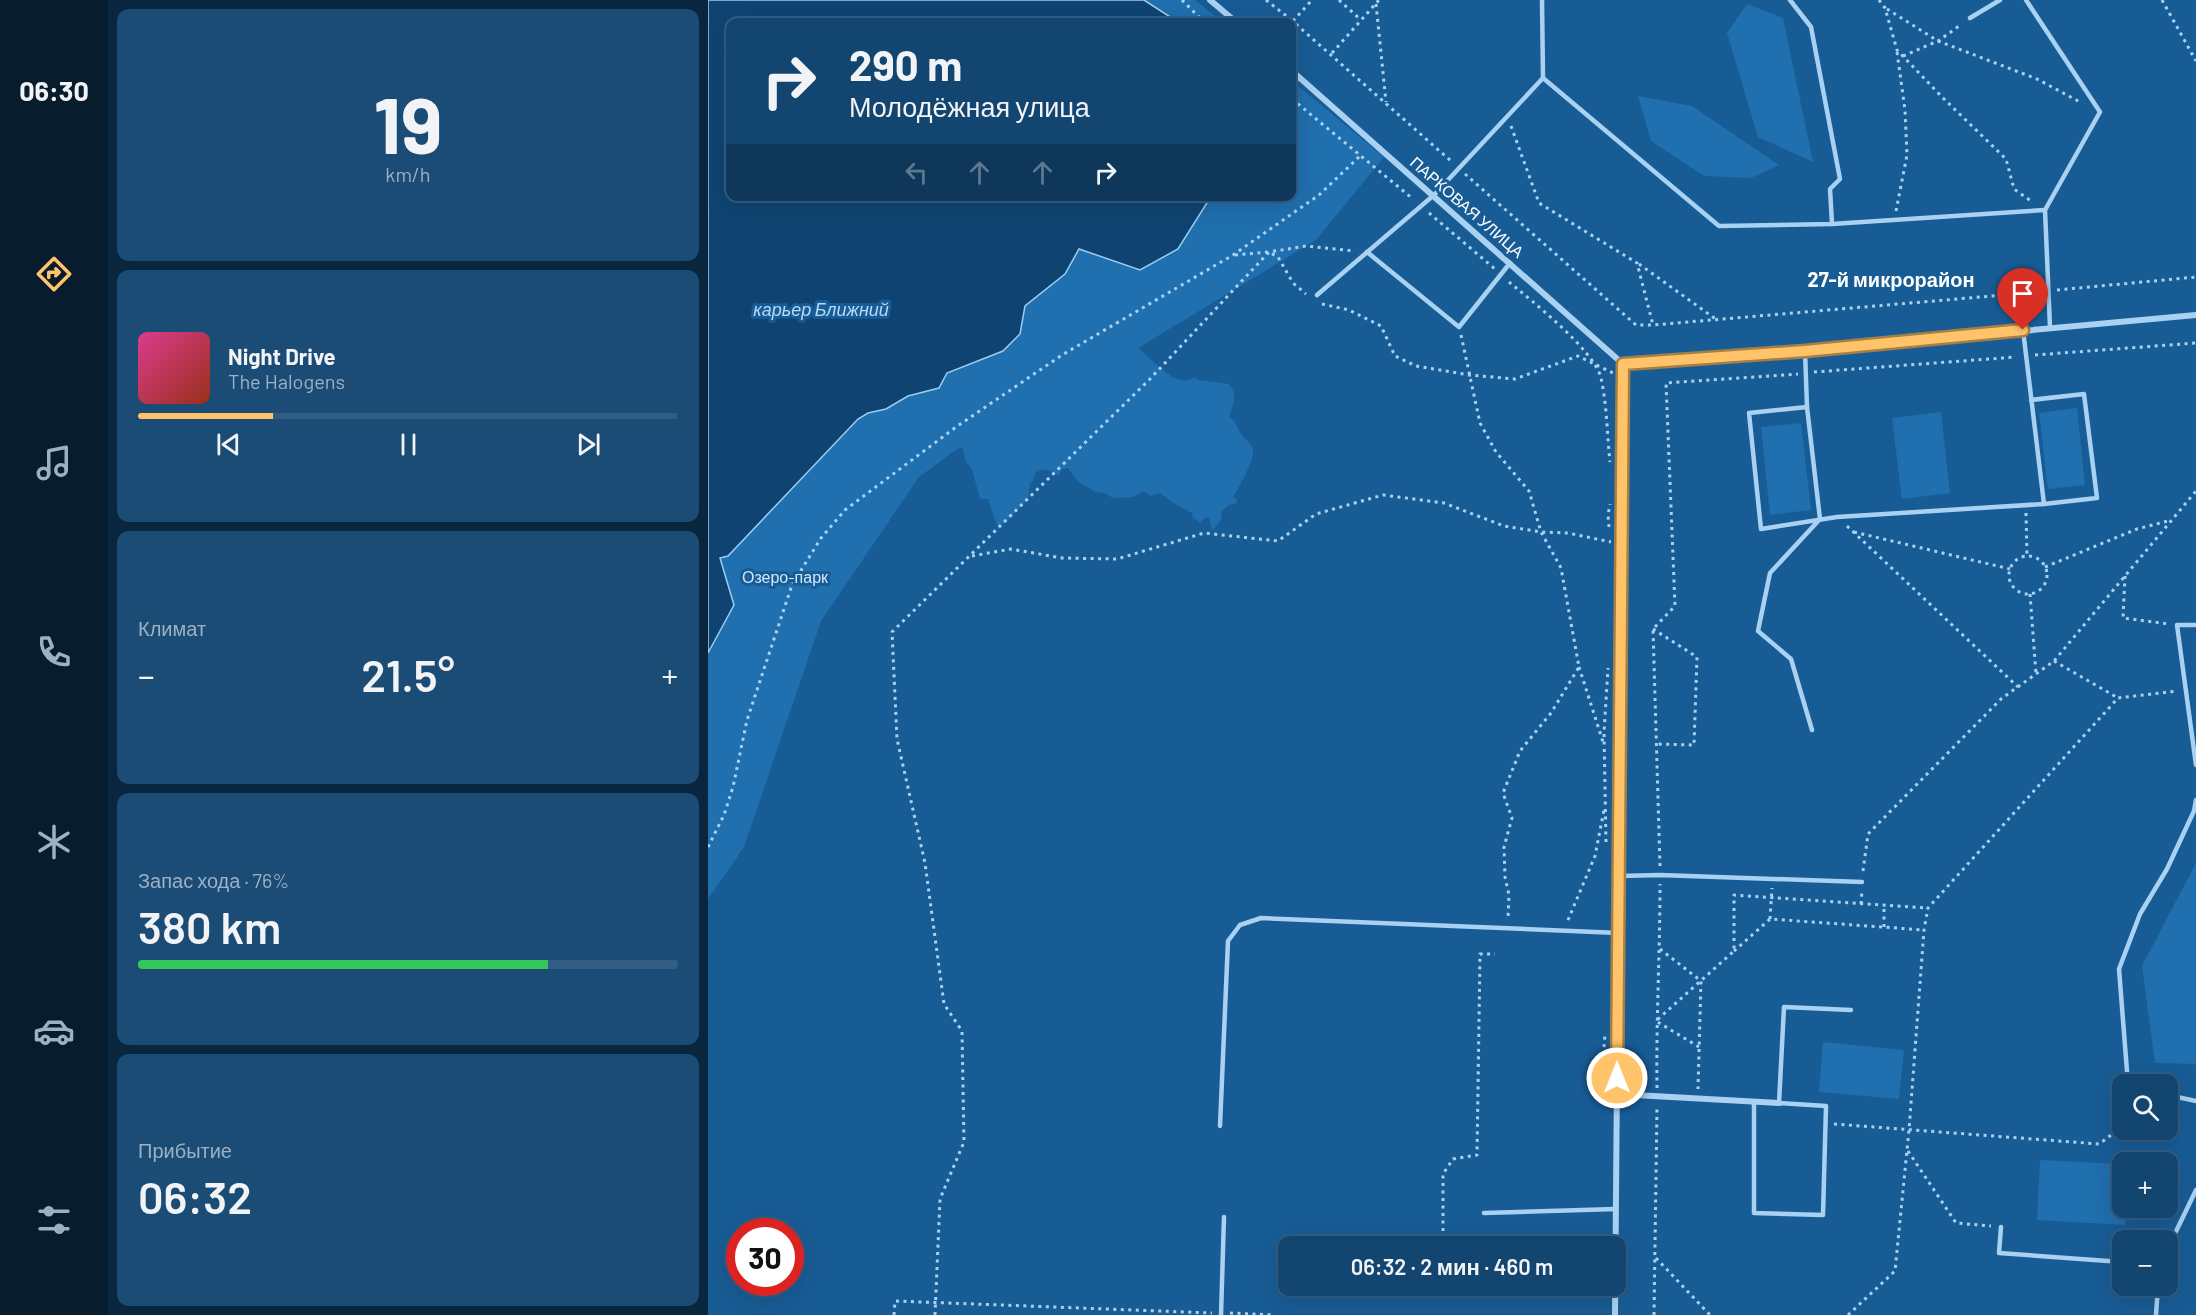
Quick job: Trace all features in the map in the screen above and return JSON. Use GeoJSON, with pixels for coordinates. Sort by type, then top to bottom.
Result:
{"type":"FeatureCollection","features":[{"type":"Feature","properties":{"kind":"street"},"geometry":{"type":"LineString","coordinates":[[1210,0],[1231,18]]}},
{"type":"Feature","properties":{"kind":"street","name":"ПАРКОВАЯ УЛИЦА"},"geometry":{"type":"LineString","coordinates":[[1296,74],[1623,364]]}},
{"type":"Feature","properties":{"kind":"street"},"geometry":{"type":"LineString","coordinates":[[1615,1315],[1623,364],[1805,351],[2196,315]]}},
{"type":"Feature","properties":{"kind":"street"},"geometry":{"type":"LineString","coordinates":[[1617,1094],[1779,1103]]}},
{"type":"Feature","properties":{"kind":"lane"},"geometry":{"type":"LineString","coordinates":[[1317,295],[1434,195],[1543,78],[1542,0]]}},
{"type":"Feature","properties":{"kind":"lane"},"geometry":{"type":"LineString","coordinates":[[1790,0],[1811,27],[1840,180],[1830,189],[1832,224]]}},
{"type":"Feature","properties":{"kind":"lane"},"geometry":{"type":"LineString","coordinates":[[1970,18],[2000,0]]}},
{"type":"Feature","properties":{"kind":"lane"},"geometry":{"type":"LineString","coordinates":[[2026,0],[2100,112],[2045,210],[2050,327]]}},
{"type":"Feature","properties":{"kind":"lane"},"geometry":{"type":"LineString","coordinates":[[1543,78],[1719,226],[1894,221],[2045,210]]}},
{"type":"Feature","properties":{"kind":"lane"},"geometry":{"type":"LineString","coordinates":[[1367,252],[1459,327],[1510,263]]}},
{"type":"Feature","properties":{"kind":"lane"},"geometry":{"type":"LineString","coordinates":[[2023,330],[2044,504]]}},
{"type":"Feature","properties":{"kind":"lane"},"geometry":{"type":"LineString","coordinates":[[1805,351],[1807,407],[1820,519],[1770,573],[1758,631],[1791,659],[1812,729]]}},
{"type":"Feature","properties":{"kind":"lane"},"geometry":{"type":"LineString","coordinates":[[1807,407],[1749,413],[1761,529],[1838,517],[2025,506],[2097,498],[2084,394],[2031,400]]}},
{"type":"Feature","properties":{"kind":"lane"},"geometry":{"type":"LineString","coordinates":[[2196,625],[2177,625],[2196,765]]}},
{"type":"Feature","properties":{"kind":"lane"},"geometry":{"type":"LineString","coordinates":[[2127,1074],[2119,969],[2140,914],[2167,869],[2194,812],[2196,800]]}},
{"type":"Feature","properties":{"kind":"lane"},"geometry":{"type":"LineString","coordinates":[[1619,876],[1660,875],[1862,882]]}},
{"type":"Feature","properties":{"kind":"lane"},"geometry":{"type":"LineString","coordinates":[[1220,1126],[1228,941],[1240,926],[1261,918],[1618,933]]}},
{"type":"Feature","properties":{"kind":"lane"},"geometry":{"type":"LineString","coordinates":[[1754,1102],[1754,1213],[1823,1215],[1826,1106],[1779,1103],[1784,1007],[1851,1010]]}},
{"type":"Feature","properties":{"kind":"lane"},"geometry":{"type":"LineString","coordinates":[[2178,1097],[2196,1101]]}},
{"type":"Feature","properties":{"kind":"lane"},"geometry":{"type":"LineString","coordinates":[[2177,1230],[2196,1190]]}},
{"type":"Feature","properties":{"kind":"lane"},"geometry":{"type":"LineString","coordinates":[[1484,1214],[1616,1209]]}},
{"type":"Feature","properties":{"kind":"lane"},"geometry":{"type":"LineString","coordinates":[[1222,1314],[1224,1217]]}},
{"type":"Feature","properties":{"kind":"lane"},"geometry":{"type":"LineString","coordinates":[[2001,1227],[1999,1253],[2112,1261]]}},
{"type":"Feature","properties":{"kind":"lane"},"geometry":{"type":"LineString","coordinates":[[2156,1315],[2157,1296]]}},
{"type":"Feature","properties":{"kind":"path"},"geometry":{"type":"LineString","coordinates":[[1182,0],[1200,18]]}},
{"type":"Feature","properties":{"kind":"path"},"geometry":{"type":"LineString","coordinates":[[1266,0],[1289,18]]}},
{"type":"Feature","properties":{"kind":"path"},"geometry":{"type":"LineString","coordinates":[[1296,18],[1312,0]]}},
{"type":"Feature","properties":{"kind":"path"},"geometry":{"type":"LineString","coordinates":[[1339,0],[1361,20]]}},
{"type":"Feature","properties":{"kind":"path"},"geometry":{"type":"LineString","coordinates":[[1343,4],[1347,0]]}},
{"type":"Feature","properties":{"kind":"path"},"geometry":{"type":"LineString","coordinates":[[1332,53],[1379,0]]}},
{"type":"Feature","properties":{"kind":"path"},"geometry":{"type":"LineString","coordinates":[[1880,0],[1885,8],[1897,50],[1905,110],[1907,155],[1899,186],[1894,221]]}},
{"type":"Feature","properties":{"kind":"path"},"geometry":{"type":"LineString","coordinates":[[2163,0],[2196,61]]}},
{"type":"Feature","properties":{"kind":"path"},"geometry":{"type":"LineString","coordinates":[[1376,4],[1386,104]]}},
{"type":"Feature","properties":{"kind":"path"},"geometry":{"type":"LineString","coordinates":[[1885,8],[1938,41],[2037,79],[2100,112]]}},
{"type":"Feature","properties":{"kind":"path"},"geometry":{"type":"LineString","coordinates":[[1903,56],[1938,41],[1970,18]]}},
{"type":"Feature","properties":{"kind":"path"},"geometry":{"type":"LineString","coordinates":[[1296,23],[1636,325],[1717,320],[2196,277]]}},
{"type":"Feature","properties":{"kind":"path"},"geometry":{"type":"LineString","coordinates":[[1897,50],[2006,159],[2014,189],[2045,210]]}},
{"type":"Feature","properties":{"kind":"path"},"geometry":{"type":"LineString","coordinates":[[1296,102],[1422,206],[1557,322],[1586,354],[1600,376],[1610,468]]}},
{"type":"Feature","properties":{"kind":"path"},"geometry":{"type":"LineString","coordinates":[[1508,116],[1539,203],[1637,263],[1717,320]]}},
{"type":"Feature","properties":{"kind":"path"},"geometry":{"type":"LineString","coordinates":[[708,847],[724,815],[733,787],[747,720],[792,585],[822,538],[844,510],[956,427],[1062,355],[1233,255],[1320,195],[1360,156]]}},
{"type":"Feature","properties":{"kind":"path"},"geometry":{"type":"LineString","coordinates":[[1233,255],[1306,246],[1367,252]]}},
{"type":"Feature","properties":{"kind":"path"},"geometry":{"type":"LineString","coordinates":[[1269,252],[1278,257],[1293,283],[1308,296]]}},
{"type":"Feature","properties":{"kind":"path"},"geometry":{"type":"LineString","coordinates":[[935,1315],[940,1199],[964,1142],[962,1031],[944,1004],[925,863],[897,739],[892,632],[1150,379],[1269,252]]}},
{"type":"Feature","properties":{"kind":"path"},"geometry":{"type":"LineString","coordinates":[[1637,263],[1653,325]]}},
{"type":"Feature","properties":{"kind":"path"},"geometry":{"type":"LineString","coordinates":[[1316,302],[1349,310],[1382,326],[1395,356],[1416,366],[1469,375],[1515,378],[1578,357],[1623,378]]}},
{"type":"Feature","properties":{"kind":"path"},"geometry":{"type":"LineString","coordinates":[[1459,327],[1480,423],[1496,452],[1529,491],[1540,532],[1561,568],[1579,667],[1605,747]]}},
{"type":"Feature","properties":{"kind":"path"},"geometry":{"type":"LineString","coordinates":[[1654,1315],[1656,1021],[1660,949],[1660,875],[1653,629],[1676,606],[1666,383],[2196,343]]}},
{"type":"Feature","properties":{"kind":"path"},"geometry":{"type":"LineString","coordinates":[[1862,882],[1868,834],[2001,699],[2054,661],[2196,491]]}},
{"type":"Feature","properties":{"kind":"path"},"geometry":{"type":"LineString","coordinates":[[970,556],[1011,549],[1062,558],[1117,559],[1204,533],[1278,542],[1316,514],[1383,495],[1444,503],[1504,526],[1540,532],[1568,533],[1611,542]]}},
{"type":"Feature","properties":{"kind":"path"},"geometry":{"type":"LineString","coordinates":[[1611,496],[1608,515],[1611,553]]}},
{"type":"Feature","properties":{"kind":"path"},"geometry":{"type":"LineString","coordinates":[[2025,506],[2027,556]]}},
{"type":"Feature","properties":{"kind":"path"},"geometry":{"type":"LineString","coordinates":[[1838,517],[2018,687]]}},
{"type":"Feature","properties":{"kind":"path"},"geometry":{"type":"LineString","coordinates":[[2045,567],[2138,529],[2170,521]]}},
{"type":"Feature","properties":{"kind":"path"},"geometry":{"type":"LineString","coordinates":[[1853,532],[2010,569]]}},
{"type":"Feature","properties":{"kind":"path"},"geometry":{"type":"LineString","coordinates":[[2027,556],[2034,557],[2045,567],[2045,581],[2036,592],[2030,594],[2016,590],[2011,584],[2010,569],[2014,563],[2027,556]]}},
{"type":"Feature","properties":{"kind":"path"},"geometry":{"type":"LineString","coordinates":[[2125,575],[2123,618],[2177,625]]}},
{"type":"Feature","properties":{"kind":"path"},"geometry":{"type":"LineString","coordinates":[[2030,594],[2036,674]]}},
{"type":"Feature","properties":{"kind":"path"},"geometry":{"type":"LineString","coordinates":[[1653,629],[1697,657],[1694,745],[1657,744]]}},
{"type":"Feature","properties":{"kind":"path"},"geometry":{"type":"LineString","coordinates":[[2054,661],[2118,698],[2185,690]]}},
{"type":"Feature","properties":{"kind":"path"},"geometry":{"type":"LineString","coordinates":[[1606,849],[1605,747],[1608,663]]}},
{"type":"Feature","properties":{"kind":"path"},"geometry":{"type":"LineString","coordinates":[[1507,929],[1509,895],[1505,877],[1504,847],[1512,818],[1503,793],[1520,751],[1551,713],[1579,667]]}},
{"type":"Feature","properties":{"kind":"path"},"geometry":{"type":"LineString","coordinates":[[1848,1315],[1895,1271],[1909,1130],[1924,930],[1928,908],[2118,698]]}},
{"type":"Feature","properties":{"kind":"path"},"geometry":{"type":"LineString","coordinates":[[1563,932],[1595,856],[1605,802]]}},
{"type":"Feature","properties":{"kind":"path"},"geometry":{"type":"LineString","coordinates":[[1656,1021],[1770,919],[1773,880]]}},
{"type":"Feature","properties":{"kind":"path"},"geometry":{"type":"LineString","coordinates":[[1734,951],[1734,895],[1928,908]]}},
{"type":"Feature","properties":{"kind":"path"},"geometry":{"type":"LineString","coordinates":[[1884,905],[1884,927]]}},
{"type":"Feature","properties":{"kind":"path"},"geometry":{"type":"LineString","coordinates":[[1770,919],[1924,930]]}},
{"type":"Feature","properties":{"kind":"path"},"geometry":{"type":"LineString","coordinates":[[1660,949],[1701,981]]}},
{"type":"Feature","properties":{"kind":"path"},"geometry":{"type":"LineString","coordinates":[[1443,1236],[1443,1174],[1454,1159],[1477,1155],[1480,954],[1495,954]]}},
{"type":"Feature","properties":{"kind":"path"},"geometry":{"type":"LineString","coordinates":[[1698,1093],[1701,981]]}},
{"type":"Feature","properties":{"kind":"path"},"geometry":{"type":"LineString","coordinates":[[1656,1021],[1699,1047]]}},
{"type":"Feature","properties":{"kind":"path"},"geometry":{"type":"LineString","coordinates":[[1602,1077],[1605,1030]]}},
{"type":"Feature","properties":{"kind":"path"},"geometry":{"type":"LineString","coordinates":[[1826,1124],[2099,1144],[2112,1134]]}},
{"type":"Feature","properties":{"kind":"path"},"geometry":{"type":"LineString","coordinates":[[1907,1149],[1956,1223],[2001,1227]]}},
{"type":"Feature","properties":{"kind":"path"},"geometry":{"type":"LineString","coordinates":[[1655,1257],[1710,1315]]}},
{"type":"Feature","properties":{"kind":"path"},"geometry":{"type":"LineString","coordinates":[[894,1315],[895,1301],[1275,1315]]}},
{"type":"Feature","properties":{"kind":"green space"},"geometry":{"type":"Polygon","coordinates":[[[1144,0],[1195,0],[1217,18],[1172,18],[1144,0]]]}},
{"type":"Feature","properties":{"kind":"green space"},"geometry":{"type":"Polygon","coordinates":[[[1747,4],[1783,18],[1813,162],[1758,137],[1727,33],[1747,4]]]}},
{"type":"Feature","properties":{"kind":"green space","name":"Озеро-парк"},"geometry":{"type":"Polygon","coordinates":[[[1296,84],[1384,157],[1316,240],[1138,348],[1165,372],[1179,380],[1195,377],[1198,380],[1229,384],[1232,388],[1234,400],[1229,417],[1251,444],[1253,455],[1233,497],[1237,503],[1229,505],[1222,511],[1221,520],[1212,531],[1209,517],[1200,522],[1193,518],[1192,513],[1160,493],[1151,496],[1143,491],[1133,497],[1113,498],[1096,492],[1077,481],[1068,468],[1062,469],[1059,476],[1044,470],[1035,473],[1030,483],[1028,499],[1005,523],[997,526],[988,499],[980,499],[972,469],[966,462],[963,449],[960,447],[919,477],[821,621],[744,847],[708,899],[708,653],[734,605],[720,558],[728,556],[858,419],[868,413],[886,409],[908,396],[938,388],[947,373],[1003,351],[1020,334],[1025,306],[1065,274],[1079,249],[1140,270],[1178,249],[1208,201],[1296,201],[1296,84]]]}},
{"type":"Feature","properties":{"kind":"green space"},"geometry":{"type":"Polygon","coordinates":[[[1638,96],[1692,106],[1779,165],[1751,178],[1704,176],[1651,141],[1638,96]]]}},
{"type":"Feature","properties":{"kind":"green space"},"geometry":{"type":"Polygon","coordinates":[[[2077,408],[2085,485],[2048,489],[2039,413],[2077,408]]]}},
{"type":"Feature","properties":{"kind":"green space"},"geometry":{"type":"Polygon","coordinates":[[[1941,412],[1950,493],[1902,499],[1892,418],[1941,412]]]}},
{"type":"Feature","properties":{"kind":"green space"},"geometry":{"type":"Polygon","coordinates":[[[1801,423],[1811,510],[1770,515],[1761,427],[1801,423]]]}},
{"type":"Feature","properties":{"kind":"green space"},"geometry":{"type":"Polygon","coordinates":[[[2196,863],[2196,1064],[2155,1063],[2142,966],[2196,863]]]}},
{"type":"Feature","properties":{"kind":"green space"},"geometry":{"type":"Polygon","coordinates":[[[1823,1042],[1904,1050],[1899,1099],[1819,1092],[1823,1042]]]}},
{"type":"Feature","properties":{"kind":"green space"},"geometry":{"type":"Polygon","coordinates":[[[2040,1160],[2112,1164],[2112,1218],[2125,1218],[2125,1225],[2037,1220],[2040,1160]]]}},
{"type":"Feature","properties":{"kind":"water","name":"карьер Ближний"},"geometry":{"type":"Polygon","coordinates":[[[708,0],[1144,0],[1172,18],[726,18],[726,201],[1208,201],[1178,249],[1140,270],[1079,249],[1065,274],[1025,306],[1020,334],[1003,351],[947,373],[939,388],[908,396],[886,409],[868,413],[858,419],[728,556],[720,558],[734,605],[708,653],[708,0]]]}},
{"type":"Feature","properties":{"kind":"district","name":"27-й микрорайон"},"geometry":{"type":"Point","coordinates":[1891,280]}},
{"type":"Feature","properties":{"kind":"route"},"geometry":{"type":"LineString","coordinates":[[1617,1078],[1623,364],[1805,351],[2023,330]]}}]}
